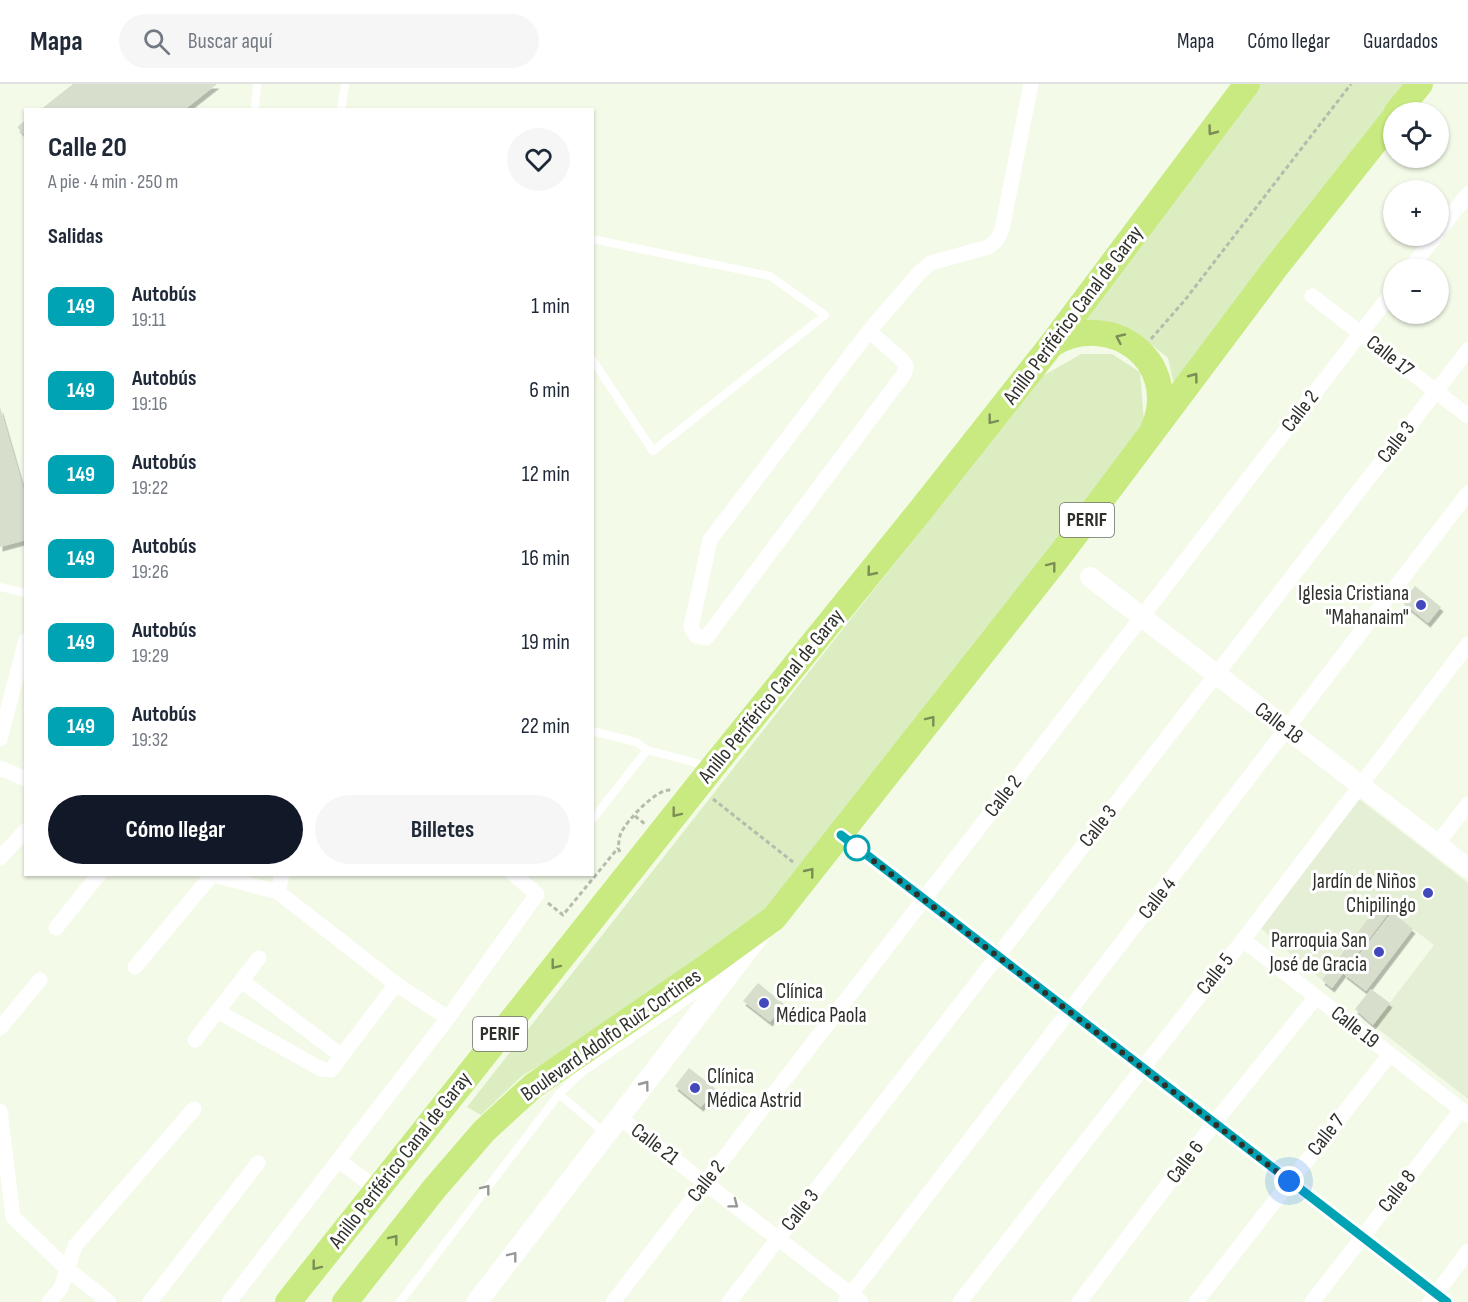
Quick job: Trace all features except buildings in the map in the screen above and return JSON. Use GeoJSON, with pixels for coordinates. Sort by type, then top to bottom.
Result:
{"type":"FeatureCollection","features":[{"type":"Feature","properties":{"kind":"highway","name":"Anillo Periférico Canal de Garay"},"geometry":{"type":"LineString","coordinates":[[288,1302],[1052,344],[1247,84]]}},
{"type":"Feature","properties":{"kind":"highway"},"geometry":{"type":"LineString","coordinates":[[1405,102],[1420,84]]}},
{"type":"Feature","properties":{"kind":"highway","name":"PERIF"},"geometry":{"type":"LineString","coordinates":[[774,918],[1060,555],[1383,132]]}},
{"type":"Feature","properties":{"kind":"highway"},"geometry":{"type":"LineString","coordinates":[[1052,344],[1074,333],[1098,332],[1121,338],[1140,352],[1154,371],[1160,395],[1157,419],[1146,440]]}},
{"type":"Feature","properties":{"kind":"highway","name":"Boulevard Adolfo Ruiz Cortines"},"geometry":{"type":"LineString","coordinates":[[345,1302],[434,1189],[476,1140],[533,1086],[774,918]]}},
{"type":"Feature","properties":{"kind":"main road","name":"PERIF"},"geometry":{"type":"LineString","coordinates":[[477,1302],[732,969],[774,918]]}},
{"type":"Feature","properties":{"kind":"street"},"geometry":{"type":"LineString","coordinates":[[868,331],[903,361],[906,368],[904,374],[706,638],[696,636],[692,627],[710,540],[868,331],[920,272],[931,263],[988,247],[997,240],[1002,229],[1031,84]]}},
{"type":"Feature","properties":{"kind":"street"},"geometry":{"type":"LineString","coordinates":[[1449,219],[1468,194]]}},
{"type":"Feature","properties":{"kind":"street"},"geometry":{"type":"LineString","coordinates":[[1418,258],[1427,246]]}},
{"type":"Feature","properties":{"kind":"street","name":"Calle 17"},"geometry":{"type":"LineString","coordinates":[[1312,296],[1468,416]]}},
{"type":"Feature","properties":{"kind":"street","name":"Calle 2"},"geometry":{"type":"LineString","coordinates":[[613,1302],[1383,304]]}},
{"type":"Feature","properties":{"kind":"street","name":"Calle 3"},"geometry":{"type":"LineString","coordinates":[[729,1302],[1468,350]]}},
{"type":"Feature","properties":{"kind":"street","name":"Calle 4"},"geometry":{"type":"LineString","coordinates":[[853,1299],[1069,1011],[1468,493]]}},
{"type":"Feature","properties":{"kind":"street","name":"Calle 18"},"geometry":{"type":"LineString","coordinates":[[1090,577],[1468,868]]}},
{"type":"Feature","properties":{"kind":"street","name":"Calle 5"},"geometry":{"type":"LineString","coordinates":[[960,1302],[1243,940],[1468,644]]}},
{"type":"Feature","properties":{"kind":"street"},"geometry":{"type":"LineString","coordinates":[[0,739],[24,648]]}},
{"type":"Feature","properties":{"kind":"street"},"geometry":{"type":"LineString","coordinates":[[0,768],[24,778]]}},
{"type":"Feature","properties":{"kind":"street"},"geometry":{"type":"LineString","coordinates":[[1437,844],[1468,804]]}},
{"type":"Feature","properties":{"kind":"street"},"geometry":{"type":"LineString","coordinates":[[0,858],[24,832]]}},
{"type":"Feature","properties":{"kind":"street"},"geometry":{"type":"LineString","coordinates":[[841,835],[1362,1236],[1438,1299],[1468,1251]]}},
{"type":"Feature","properties":{"kind":"street"},"geometry":{"type":"LineString","coordinates":[[56,928],[97,876]]}},
{"type":"Feature","properties":{"kind":"street"},"geometry":{"type":"LineString","coordinates":[[135,967],[210,876]]}},
{"type":"Feature","properties":{"kind":"street"},"geometry":{"type":"LineString","coordinates":[[215,876],[278,892],[396,984],[448,1018]]}},
{"type":"Feature","properties":{"kind":"street"},"geometry":{"type":"LineString","coordinates":[[278,892],[282,876]]}},
{"type":"Feature","properties":{"kind":"street"},"geometry":{"type":"LineString","coordinates":[[229,1302],[448,1018],[537,894],[515,876]]}},
{"type":"Feature","properties":{"kind":"street","name":"Calle 19"},"geometry":{"type":"LineString","coordinates":[[1243,940],[1465,1112]]}},
{"type":"Feature","properties":{"kind":"street"},"geometry":{"type":"LineString","coordinates":[[195,1040],[259,958]]}},
{"type":"Feature","properties":{"kind":"street"},"geometry":{"type":"LineString","coordinates":[[0,1028],[40,980]]}},
{"type":"Feature","properties":{"kind":"street"},"geometry":{"type":"LineString","coordinates":[[242,981],[342,1056]]}},
{"type":"Feature","properties":{"kind":"street"},"geometry":{"type":"LineString","coordinates":[[219,1012],[321,1069],[331,1070],[396,984]]}},
{"type":"Feature","properties":{"kind":"street","name":"Calle 6"},"geometry":{"type":"LineString","coordinates":[[1078,1302],[1214,1123],[1316,997]]}},
{"type":"Feature","properties":{"kind":"street","name":"Calle 7"},"geometry":{"type":"LineString","coordinates":[[1196,1302],[1390,1054]]}},
{"type":"Feature","properties":{"kind":"street"},"geometry":{"type":"LineString","coordinates":[[49,1302],[61,1288],[75,1246],[194,1110]]}},
{"type":"Feature","properties":{"kind":"street"},"geometry":{"type":"LineString","coordinates":[[0,1111],[11,1214],[15,1221],[66,1268],[109,1302]]}},
{"type":"Feature","properties":{"kind":"street","name":"Calle 8"},"geometry":{"type":"LineString","coordinates":[[1312,1302],[1362,1236],[1465,1112]]}},
{"type":"Feature","properties":{"kind":"street","name":"Calle 21"},"geometry":{"type":"LineString","coordinates":[[620,1118],[778,1238],[853,1299]]}},
{"type":"Feature","properties":{"kind":"street"},"geometry":{"type":"LineString","coordinates":[[339,1161],[377,1189]]}},
{"type":"Feature","properties":{"kind":"street"},"geometry":{"type":"LineString","coordinates":[[150,1302],[258,1163]]}},
{"type":"Feature","properties":{"kind":"lane"},"geometry":{"type":"LineString","coordinates":[[255,108],[258,84]]}},
{"type":"Feature","properties":{"kind":"lane"},"geometry":{"type":"LineString","coordinates":[[341,108],[345,84]]}},
{"type":"Feature","properties":{"kind":"lane"},"geometry":{"type":"LineString","coordinates":[[594,239],[770,276],[825,315],[653,451],[594,362]]}},
{"type":"Feature","properties":{"kind":"lane"},"geometry":{"type":"LineString","coordinates":[[0,587],[24,593]]}},
{"type":"Feature","properties":{"kind":"lane"},"geometry":{"type":"LineString","coordinates":[[594,732],[636,742],[646,750],[713,767]]}},
{"type":"Feature","properties":{"kind":"lane"},"geometry":{"type":"LineString","coordinates":[[594,817],[646,750]]}},
{"type":"Feature","properties":{"kind":"lane"},"geometry":{"type":"LineString","coordinates":[[400,1302],[559,1094],[581,1073],[732,969]]}},
{"type":"Feature","properties":{"kind":"lane"},"geometry":{"type":"LineString","coordinates":[[559,1094],[607,1135]]}},
{"type":"Feature","properties":{"kind":"path"},"geometry":{"type":"LineString","coordinates":[[1140,352],[1185,300],[1351,84]]}},
{"type":"Feature","properties":{"kind":"path"},"geometry":{"type":"LineString","coordinates":[[707,795],[798,865]]}},
{"type":"Feature","properties":{"kind":"path"},"geometry":{"type":"LineString","coordinates":[[621,833],[650,799]]}},
{"type":"Feature","properties":{"kind":"path"},"geometry":{"type":"LineString","coordinates":[[635,816],[652,829]]}},
{"type":"Feature","properties":{"kind":"path"},"geometry":{"type":"LineString","coordinates":[[537,894],[563,915],[618,848]]}},
{"type":"Feature","properties":{"kind":"shaded area"},"geometry":{"type":"Polygon","coordinates":[[[1359,799],[1468,883],[1468,1099],[1373,1025],[1434,945],[1380,904],[1322,980],[1259,927],[1359,799]]]}},
{"type":"Feature","properties":{"kind":"green space"},"geometry":{"type":"Polygon","coordinates":[[[1260,84],[1411,84],[1398,102],[1383,102],[1383,122],[1177,399],[1168,358],[1135,333],[1114,325],[1102,324],[1073,332],[1260,84]]]}},
{"type":"Feature","properties":{"kind":"green space"},"geometry":{"type":"Polygon","coordinates":[[[1081,354],[1112,354],[1140,372],[1145,434],[773,927],[522,1076],[481,1115],[467,1107],[1041,377],[1081,354]]]}},
{"type":"Feature","properties":{"kind":"bus line","name":"149"},"geometry":{"type":"LineString","coordinates":[[841,835],[1447,1302]]}},
{"type":"Feature","properties":{"kind":"place","name":"Iglesia Cristiana \"Mahanaim\""},"geometry":{"type":"Point","coordinates":[1421,605]}},
{"type":"Feature","properties":{"kind":"place","name":"Jardín de Niños Chipilingo"},"geometry":{"type":"Point","coordinates":[1428,893]}},
{"type":"Feature","properties":{"kind":"place","name":"Parroquia San José de Gracia"},"geometry":{"type":"Point","coordinates":[1379,952]}},
{"type":"Feature","properties":{"kind":"place","name":"Clínica Médica Paola"},"geometry":{"type":"Point","coordinates":[764,1003]}},
{"type":"Feature","properties":{"kind":"place","name":"Clínica Médica Astrid"},"geometry":{"type":"Point","coordinates":[695,1088]}},
{"type":"Feature","properties":{"kind":"route"},"geometry":{"type":"LineString","coordinates":[[857,848],[1289,1181]]}}]}
